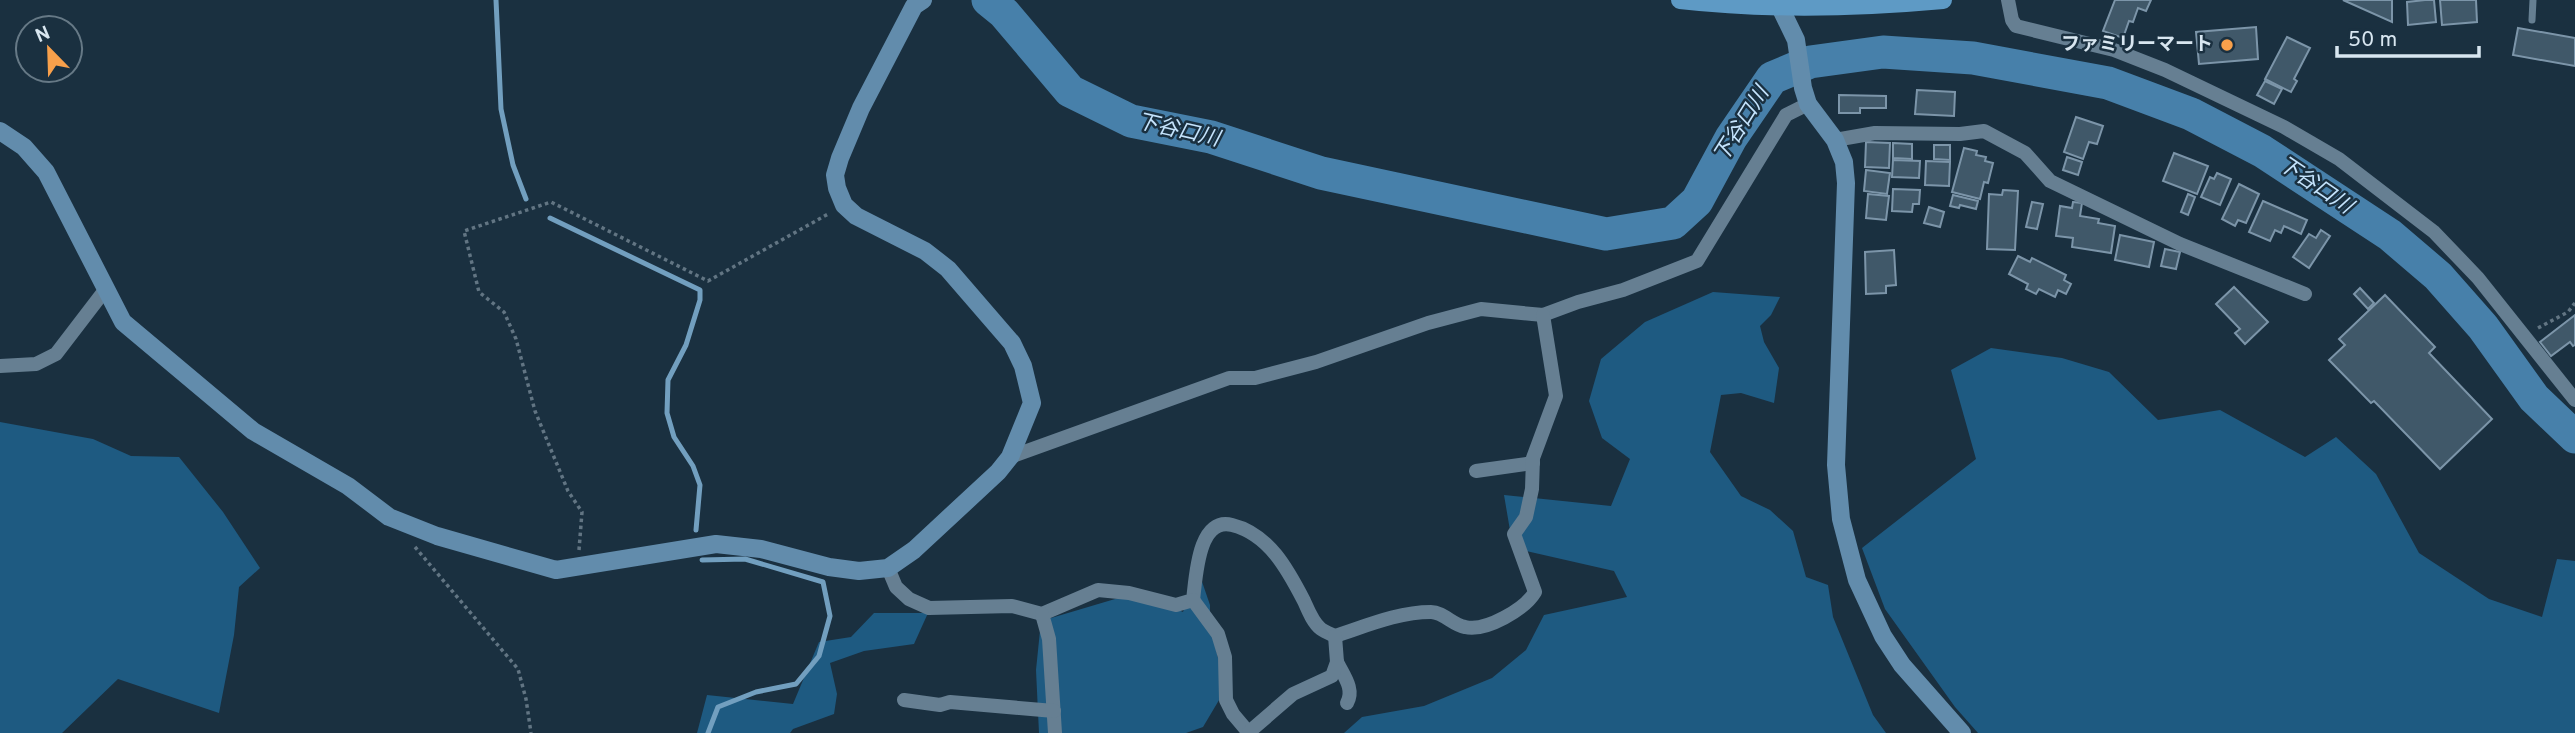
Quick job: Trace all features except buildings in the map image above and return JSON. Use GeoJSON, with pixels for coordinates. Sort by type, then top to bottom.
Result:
{"type":"FeatureCollection","features":[{"type":"Feature","properties":{"kind":"main road"},"geometry":{"type":"LineString","coordinates":[[1680,0],[1719,5],[1779,3],[1860,6],[1943,0]]}},
{"type":"Feature","properties":{"kind":"street"},"geometry":{"type":"LineString","coordinates":[[2008,0],[2016,26],[2114,50],[2165,70],[2284,127],[2339,159],[2434,232],[2478,278],[2575,400]]}},
{"type":"Feature","properties":{"kind":"street"},"geometry":{"type":"LineString","coordinates":[[0,131],[24,147],[46,172],[123,322],[253,431],[348,486],[390,517],[437,536],[556,570],[716,544],[761,548],[829,567],[859,571],[888,568],[914,550],[998,472],[1010,457],[1032,403],[1023,366],[1012,343],[948,269],[925,251],[856,216],[844,205],[837,188],[835,175],[840,158],[861,108],[916,2]]}},
{"type":"Feature","properties":{"kind":"street"},"geometry":{"type":"LineString","coordinates":[[1779,3],[1796,40],[1805,96],[1835,141],[1844,162],[1846,183],[1836,465],[1841,519],[1857,580],[1883,636],[1902,665],[1962,733]]}},
{"type":"Feature","properties":{"kind":"street"},"geometry":{"type":"LineString","coordinates":[[1010,457],[1230,378],[1255,378],[1316,362],[1428,323],[1481,309],[1544,315],[1578,302],[1623,290],[1697,261],[1786,115],[1805,96]]}},
{"type":"Feature","properties":{"kind":"street"},"geometry":{"type":"LineString","coordinates":[[1835,141],[1875,133],[1959,134],[1984,131],[2025,153],[2050,181],[2180,244],[2305,294]]}},
{"type":"Feature","properties":{"kind":"street"},"geometry":{"type":"LineString","coordinates":[[0,366],[36,364],[55,354],[105,290]]}},
{"type":"Feature","properties":{"kind":"street"},"geometry":{"type":"LineString","coordinates":[[1335,636],[1336,662],[1332,676],[1293,694],[1249,733],[1233,714],[1226,700],[1225,657],[1218,634],[1193,600],[1199,560],[1208,532],[1214,525],[1224,523],[1240,527],[1267,544],[1287,568],[1319,628],[1335,636],[1403,614],[1434,611],[1466,628],[1493,623],[1528,604],[1535,592],[1514,534],[1527,517],[1533,463],[1556,396],[1544,315]]}},
{"type":"Feature","properties":{"kind":"street"},"geometry":{"type":"LineString","coordinates":[[1476,471],[1533,463]]}},
{"type":"Feature","properties":{"kind":"street"},"geometry":{"type":"LineString","coordinates":[[888,568],[896,587],[909,599],[929,608],[1012,606],[1042,614],[1098,590],[1129,593],[1177,605],[1193,600]]}},
{"type":"Feature","properties":{"kind":"street"},"geometry":{"type":"LineString","coordinates":[[1042,614],[1049,639],[1055,733]]}},
{"type":"Feature","properties":{"kind":"street"},"geometry":{"type":"LineString","coordinates":[[1336,662],[1350,689],[1347,703]]}},
{"type":"Feature","properties":{"kind":"street"},"geometry":{"type":"LineString","coordinates":[[904,700],[940,705],[950,702],[1054,710]]}},
{"type":"Feature","properties":{"kind":"lane"},"geometry":{"type":"LineString","coordinates":[[2532,20],[2533,0]]}},
{"type":"Feature","properties":{"kind":"path"},"geometry":{"type":"LineString","coordinates":[[578,567],[582,512],[568,491],[535,411],[516,340],[504,312],[479,292],[464,231],[551,202],[708,281],[844,205]]}},
{"type":"Feature","properties":{"kind":"path"},"geometry":{"type":"LineString","coordinates":[[2524,336],[2568,312],[2575,303]]}},
{"type":"Feature","properties":{"kind":"path"},"geometry":{"type":"LineString","coordinates":[[390,517],[518,669],[531,733]]}},
{"type":"Feature","properties":{"kind":"shaded area"},"geometry":{"type":"Polygon","coordinates":[[[1713,292],[1780,297],[1771,315],[1760,326],[1764,342],[1779,368],[1774,403],[1741,393],[1721,395],[1710,452],[1741,496],[1770,510],[1793,531],[1806,577],[1828,585],[1833,617],[1873,715],[1886,733],[1344,733],[1362,717],[1424,706],[1492,678],[1526,650],[1544,615],[1627,597],[1614,571],[1513,548],[1504,495],[1611,506],[1630,459],[1602,438],[1589,401],[1601,359],[1645,322],[1713,292]]]}},
{"type":"Feature","properties":{"kind":"shaded area"},"geometry":{"type":"Polygon","coordinates":[[[1991,348],[2062,358],[2109,372],[2158,420],[2220,410],[2305,457],[2336,437],[2376,474],[2419,553],[2489,599],[2542,617],[2557,559],[2575,561],[2575,733],[1978,733],[1955,707],[1885,609],[1862,548],[1976,459],[1951,370],[1991,348]]]}},
{"type":"Feature","properties":{"kind":"shaded area"},"geometry":{"type":"Polygon","coordinates":[[[0,422],[93,439],[131,456],[179,457],[223,512],[260,568],[239,587],[234,635],[219,713],[118,679],[62,733],[0,733],[0,422]]]}},
{"type":"Feature","properties":{"kind":"shaded area"},"geometry":{"type":"Polygon","coordinates":[[[1198,570],[1210,605],[1210,622],[1225,690],[1203,727],[1186,733],[1039,733],[1036,670],[1041,621],[1115,599],[1144,595],[1183,612],[1198,570]]]}},
{"type":"Feature","properties":{"kind":"shaded area"},"geometry":{"type":"Polygon","coordinates":[[[874,613],[928,613],[914,644],[864,651],[830,663],[837,694],[834,714],[793,729],[790,733],[697,733],[707,695],[793,704],[819,642],[851,637],[874,613]]]}},
{"type":"Feature","properties":{"kind":"waterway"},"geometry":{"type":"LineString","coordinates":[[496,0],[501,109],[513,165],[526,199]]}},
{"type":"Feature","properties":{"kind":"waterway","name":"下谷口川"},"geometry":{"type":"LineString","coordinates":[[988,0],[1004,13],[1070,91],[1131,121],[1211,137],[1321,173],[1606,234],[1673,223],[1697,201],[1731,138],[1772,78],[1810,62],[1883,52],[1973,58],[2108,83],[2191,114],[2262,151],[2390,235],[2438,276],[2483,327],[2534,398],[2575,437]]}},
{"type":"Feature","properties":{"kind":"waterway"},"geometry":{"type":"LineString","coordinates":[[550,218],[700,290],[700,300],[686,345],[668,380],[667,413],[674,437],[693,466],[700,485],[696,530]]}},
{"type":"Feature","properties":{"kind":"waterway"},"geometry":{"type":"LineString","coordinates":[[702,560],[745,559],[823,582],[830,616],[819,656],[796,684],[756,692],[718,707],[708,733]]}},
{"type":"Feature","properties":{"kind":"place","name":"ファミリーマート"},"geometry":{"type":"Point","coordinates":[2227,45]}}]}
